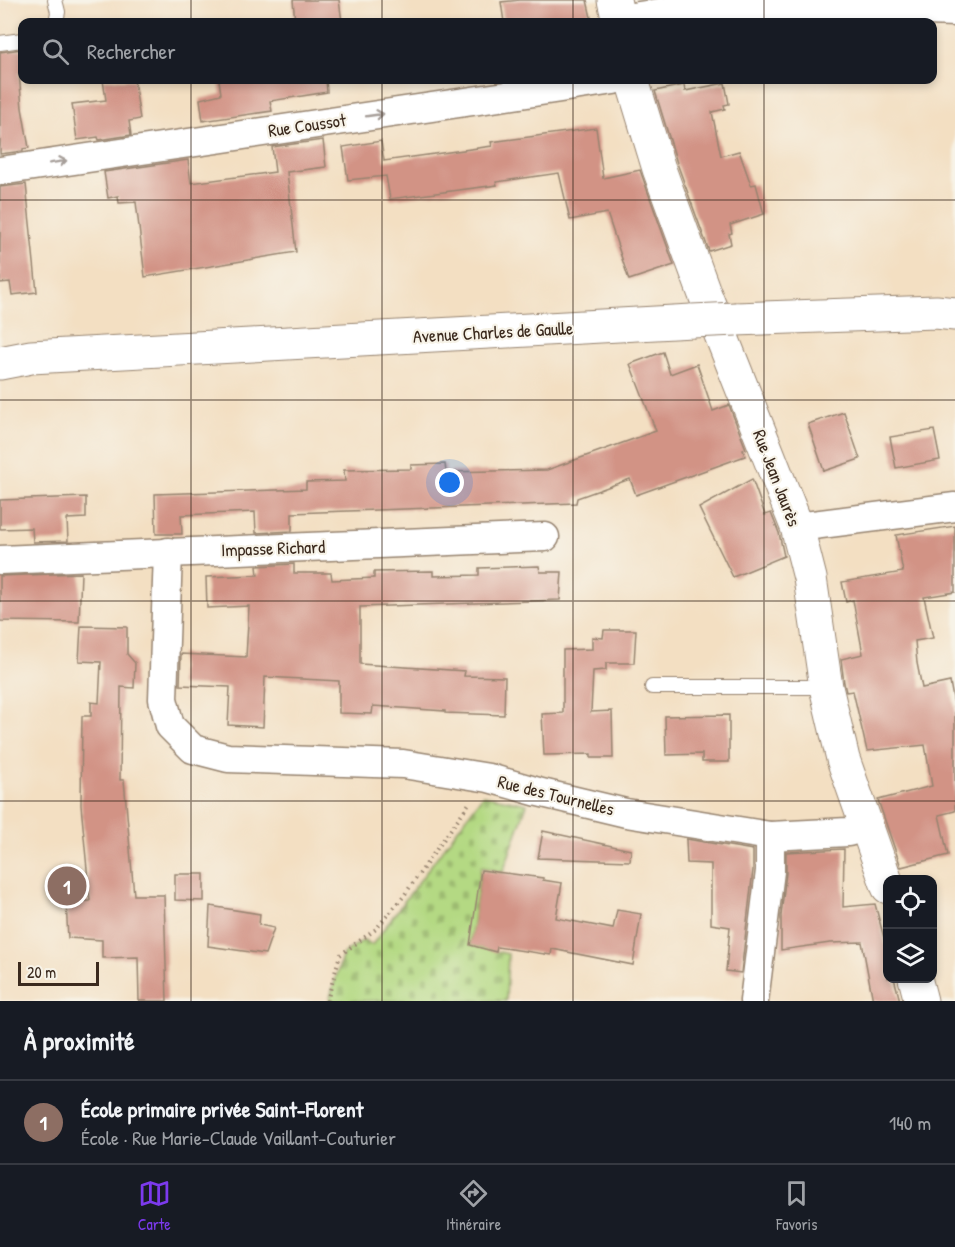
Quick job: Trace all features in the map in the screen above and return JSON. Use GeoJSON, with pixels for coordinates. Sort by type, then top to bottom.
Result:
{"type":"FeatureCollection","features":[{"type":"Feature","properties":{"kind":"main road","name":"Rue Jean Jaurès"},"geometry":{"type":"LineString","coordinates":[[633,84],[659,169],[704,292],[797,527],[810,578],[826,687],[843,759],[884,875]]}},
{"type":"Feature","properties":{"kind":"main road","name":"Avenue Charles de Gaulle"},"geometry":{"type":"LineString","coordinates":[[10,358],[692,321],[936,312],[955,314]]}},
{"type":"Feature","properties":{"kind":"main road"},"geometry":{"type":"LineString","coordinates":[[916,983],[921,1001]]}},
{"type":"Feature","properties":{"kind":"street"},"geometry":{"type":"LineString","coordinates":[[617,14],[693,8],[810,7],[955,12]]}},
{"type":"Feature","properties":{"kind":"street","name":"Rue Coussot"},"geometry":{"type":"LineString","coordinates":[[0,171],[587,84]]}},
{"type":"Feature","properties":{"kind":"street"},"geometry":{"type":"LineString","coordinates":[[797,527],[955,507]]}},
{"type":"Feature","properties":{"kind":"street","name":"Impasse Richard"},"geometry":{"type":"LineString","coordinates":[[0,560],[545,537]]}},
{"type":"Feature","properties":{"kind":"street"},"geometry":{"type":"LineString","coordinates":[[168,552],[164,699],[170,726],[194,749],[228,758],[403,764],[489,778]]}},
{"type":"Feature","properties":{"kind":"street","name":"Rue des Tournelles"},"geometry":{"type":"LineString","coordinates":[[489,778],[626,813],[770,837],[848,832],[866,827]]}},
{"type":"Feature","properties":{"kind":"street"},"geometry":{"type":"LineString","coordinates":[[754,1001],[770,871],[770,837]]}},
{"type":"Feature","properties":{"kind":"lane"},"geometry":{"type":"LineString","coordinates":[[55,0],[57,18]]}},
{"type":"Feature","properties":{"kind":"lane"},"geometry":{"type":"LineString","coordinates":[[0,44],[18,41]]}},
{"type":"Feature","properties":{"kind":"lane"},"geometry":{"type":"LineString","coordinates":[[652,687],[826,687]]}},
{"type":"Feature","properties":{"kind":"path","name":"Rue des Tournelles"},"geometry":{"type":"LineString","coordinates":[[327,1001],[340,955],[376,929],[404,897],[489,778]]}},
{"type":"Feature","properties":{"kind":"green space"},"geometry":{"type":"Polygon","coordinates":[[[483,795],[527,804],[503,872],[481,867],[470,945],[508,954],[506,1001],[329,1001],[343,954],[364,940],[372,945],[483,795]]]}},
{"type":"Feature","properties":{"kind":"building"},"geometry":{"type":"Polygon","coordinates":[[[293,0],[339,0],[341,18],[295,18],[293,0]]]}},
{"type":"Feature","properties":{"kind":"building"},"geometry":{"type":"Polygon","coordinates":[[[587,0],[591,18],[503,18],[501,2],[587,0]]]}},
{"type":"Feature","properties":{"kind":"building"},"geometry":{"type":"Polygon","coordinates":[[[18,50],[18,84],[20,84],[29,148],[0,154],[0,52],[18,50]]]}},
{"type":"Feature","properties":{"kind":"building"},"geometry":{"type":"Polygon","coordinates":[[[104,84],[135,84],[140,119],[129,121],[131,135],[99,140],[98,137],[77,140],[72,104],[106,100],[104,84]]]}},
{"type":"Feature","properties":{"kind":"building"},"geometry":{"type":"Polygon","coordinates":[[[220,84],[326,84],[327,92],[270,101],[272,111],[203,121],[200,99],[221,94],[220,84]]]}},
{"type":"Feature","properties":{"kind":"building"},"geometry":{"type":"Polygon","coordinates":[[[725,84],[729,104],[724,105],[725,109],[712,112],[721,156],[739,151],[751,185],[756,184],[764,214],[730,225],[731,244],[709,251],[677,163],[655,91],[684,85],[685,91],[725,84]]]}},
{"type":"Feature","properties":{"kind":"building"},"geometry":{"type":"Polygon","coordinates":[[[596,128],[603,178],[640,170],[674,265],[629,280],[607,213],[570,220],[559,173],[496,182],[497,185],[390,199],[386,176],[348,180],[343,147],[381,141],[384,161],[492,146],[491,142],[596,128]]]}},
{"type":"Feature","properties":{"kind":"building"},"geometry":{"type":"Polygon","coordinates":[[[323,140],[326,167],[287,172],[296,252],[145,277],[136,202],[119,203],[118,196],[108,198],[104,172],[188,160],[191,183],[275,172],[272,147],[323,140]]]}},
{"type":"Feature","properties":{"kind":"building"},"geometry":{"type":"Polygon","coordinates":[[[26,184],[37,292],[12,295],[10,282],[0,283],[0,187],[26,184]]]}},
{"type":"Feature","properties":{"kind":"building"},"geometry":{"type":"Polygon","coordinates":[[[663,352],[670,374],[697,364],[713,411],[729,405],[746,449],[743,450],[745,456],[636,495],[630,479],[577,498],[576,503],[292,513],[292,531],[256,533],[255,512],[181,515],[182,534],[156,534],[155,494],[306,489],[306,482],[345,481],[344,470],[411,469],[411,465],[445,464],[446,472],[547,470],[656,431],[630,364],[663,352]]]}},
{"type":"Feature","properties":{"kind":"building"},"geometry":{"type":"Polygon","coordinates":[[[844,412],[860,459],[824,471],[808,424],[844,412]]]}},
{"type":"Feature","properties":{"kind":"building"},"geometry":{"type":"Polygon","coordinates":[[[934,430],[940,460],[896,468],[890,437],[934,430]]]}},
{"type":"Feature","properties":{"kind":"building"},"geometry":{"type":"Polygon","coordinates":[[[752,479],[765,515],[771,513],[779,533],[784,556],[733,577],[699,508],[752,479]]]}},
{"type":"Feature","properties":{"kind":"building"},"geometry":{"type":"Polygon","coordinates":[[[86,497],[86,518],[67,519],[68,541],[33,542],[32,528],[0,529],[0,500],[86,497]]]}},
{"type":"Feature","properties":{"kind":"building"},"geometry":{"type":"Polygon","coordinates":[[[955,526],[955,592],[924,597],[933,638],[915,641],[922,688],[950,682],[955,709],[955,811],[939,815],[948,855],[901,867],[878,800],[932,786],[925,745],[867,751],[853,691],[846,692],[844,683],[841,659],[863,654],[853,600],[846,602],[842,582],[903,572],[896,535],[955,526]]]}},
{"type":"Feature","properties":{"kind":"building"},"geometry":{"type":"Polygon","coordinates":[[[294,564],[294,573],[331,573],[332,580],[374,578],[374,572],[433,571],[433,576],[479,575],[479,568],[539,566],[540,572],[562,572],[560,600],[360,607],[360,664],[465,671],[464,676],[505,677],[504,715],[445,713],[445,711],[373,706],[372,714],[339,713],[339,681],[265,677],[263,727],[228,725],[230,687],[180,685],[181,654],[246,657],[249,606],[207,608],[206,577],[258,575],[257,566],[294,564]]]}},
{"type":"Feature","properties":{"kind":"building"},"geometry":{"type":"Polygon","coordinates":[[[81,573],[79,622],[0,621],[0,576],[81,573]]]}},
{"type":"Feature","properties":{"kind":"building"},"geometry":{"type":"Polygon","coordinates":[[[81,626],[127,627],[127,654],[135,663],[134,688],[121,687],[120,780],[124,780],[134,895],[164,895],[167,1001],[139,1001],[138,957],[102,958],[102,940],[68,938],[66,902],[90,901],[81,805],[82,716],[91,716],[91,702],[99,703],[101,662],[79,661],[81,626]]]}},
{"type":"Feature","properties":{"kind":"building"},"geometry":{"type":"Polygon","coordinates":[[[604,630],[636,630],[634,663],[606,663],[606,670],[593,671],[591,712],[612,711],[613,758],[591,758],[591,754],[544,755],[542,714],[563,713],[563,650],[592,649],[592,637],[603,638],[604,630]]]}},
{"type":"Feature","properties":{"kind":"building"},"geometry":{"type":"Polygon","coordinates":[[[729,715],[729,762],[702,762],[702,754],[666,755],[665,716],[729,715]]]}},
{"type":"Feature","properties":{"kind":"building"},"geometry":{"type":"Polygon","coordinates":[[[543,831],[631,850],[630,861],[538,858],[543,831]]]}},
{"type":"Feature","properties":{"kind":"building"},"geometry":{"type":"Polygon","coordinates":[[[686,839],[753,850],[753,870],[741,973],[726,971],[730,927],[711,924],[711,864],[687,863],[686,839]]]}},
{"type":"Feature","properties":{"kind":"building"},"geometry":{"type":"Polygon","coordinates":[[[844,849],[843,907],[875,904],[883,934],[883,983],[895,983],[900,1001],[873,1001],[862,942],[830,943],[781,950],[786,852],[844,849]]]}},
{"type":"Feature","properties":{"kind":"building"},"geometry":{"type":"Polygon","coordinates":[[[481,870],[543,878],[543,880],[562,883],[556,918],[613,929],[617,910],[641,914],[633,965],[552,949],[551,955],[497,947],[496,952],[470,945],[481,870]]]}},
{"type":"Feature","properties":{"kind":"building"},"geometry":{"type":"Polygon","coordinates":[[[175,874],[204,874],[204,901],[175,900],[175,874]]]}},
{"type":"Feature","properties":{"kind":"building"},"geometry":{"type":"Polygon","coordinates":[[[210,906],[260,914],[259,925],[274,928],[265,954],[208,946],[210,906]]]}},
{"type":"Feature","properties":{"kind":"place","name":"École primaire privée Saint-Florent"},"geometry":{"type":"Point","coordinates":[67,886]}}]}
